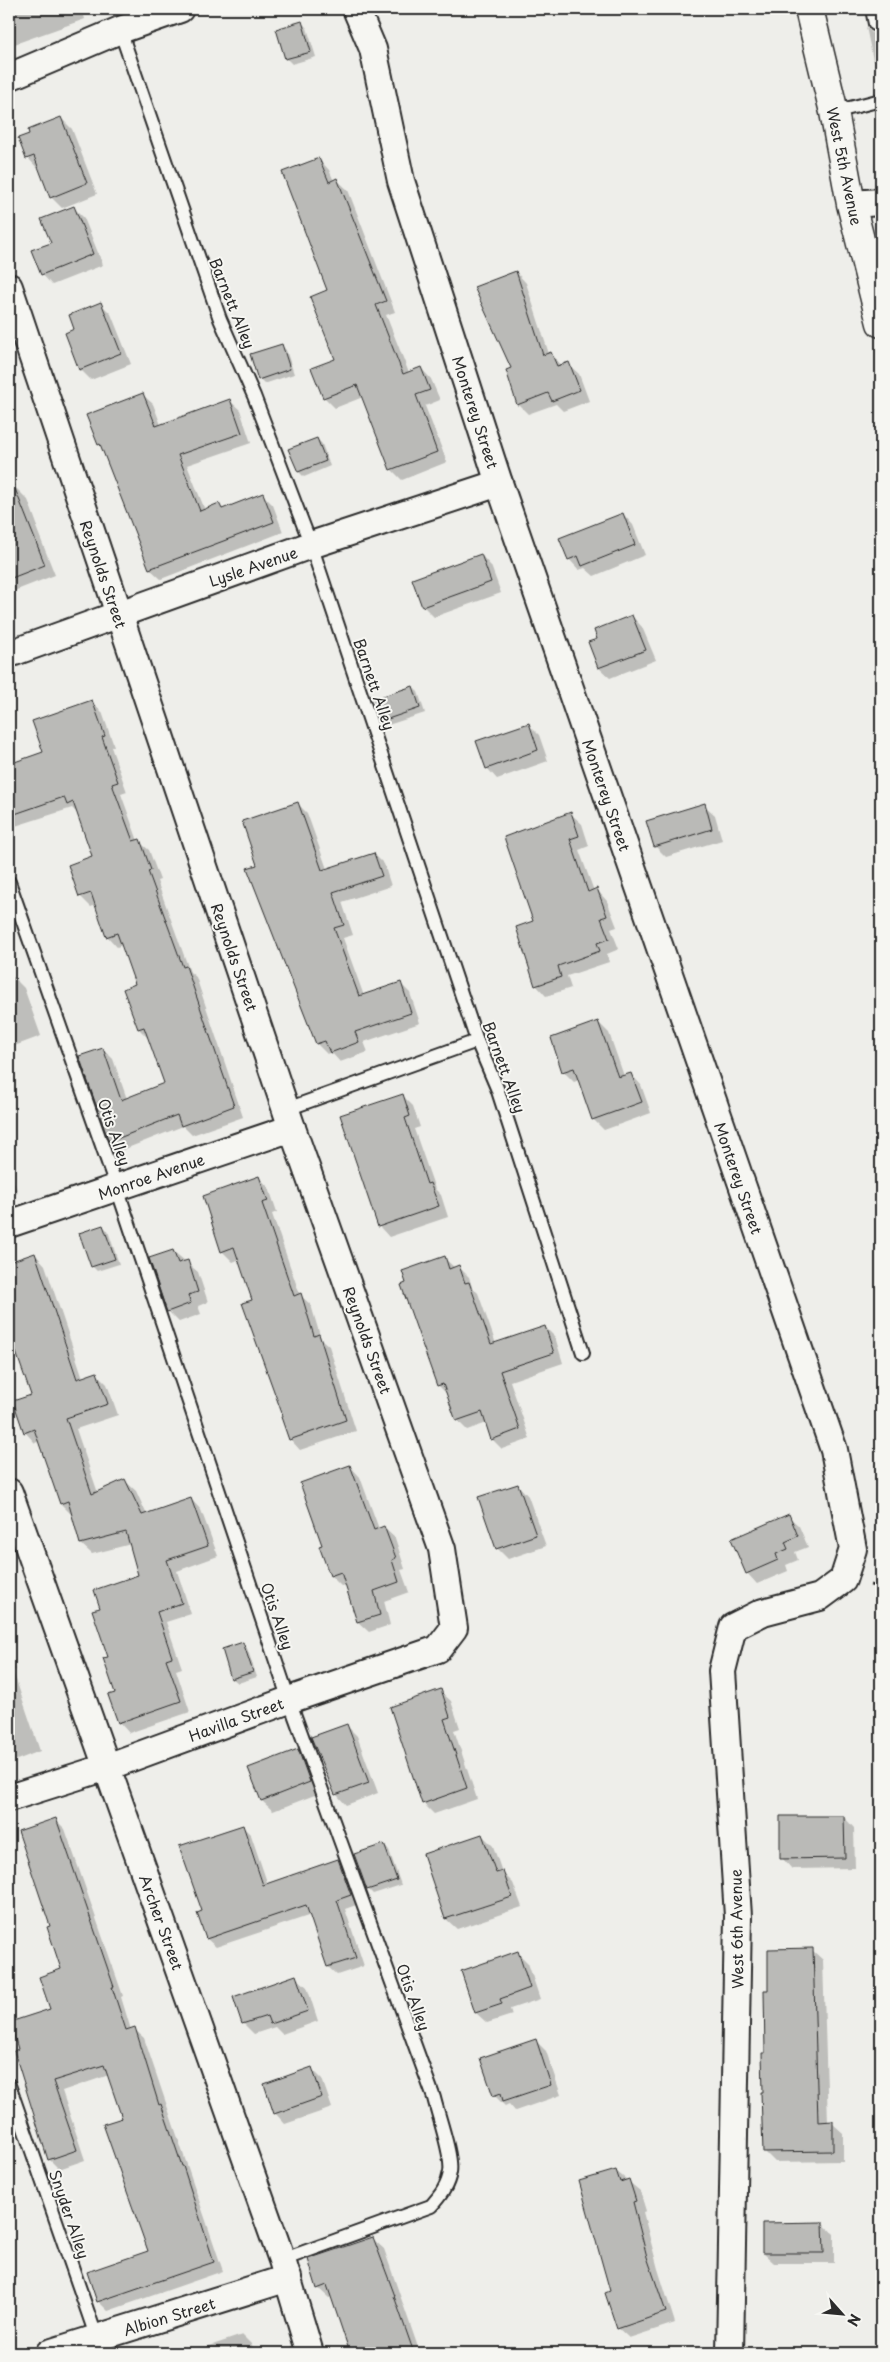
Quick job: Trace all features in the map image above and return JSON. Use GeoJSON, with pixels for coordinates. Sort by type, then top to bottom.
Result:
{"type":"FeatureCollection","features":[{"type":"Feature","properties":{"kind":"main road","name":"West 5th Avenue"},"geometry":{"type":"LineString","coordinates":[[809,9],[834,112],[851,204],[881,323]]}},
{"type":"Feature","properties":{"kind":"street"},"geometry":{"type":"LineString","coordinates":[[9,77],[120,30],[180,9]]}},
{"type":"Feature","properties":{"kind":"street","name":"Monterey Street"},"geometry":{"type":"LineString","coordinates":[[356,9],[373,49],[401,181],[499,483],[834,1450],[854,1549],[843,1580]]}},
{"type":"Feature","properties":{"kind":"street"},"geometry":{"type":"LineString","coordinates":[[851,204],[881,202]]}},
{"type":"Feature","properties":{"kind":"street","name":"Reynolds Street"},"geometry":{"type":"LineString","coordinates":[[9,287],[290,1119],[442,1549],[454,1628]]}},
{"type":"Feature","properties":{"kind":"street","name":"Lysle Avenue"},"geometry":{"type":"LineString","coordinates":[[9,654],[118,613],[311,545],[499,483]]}},
{"type":"Feature","properties":{"kind":"street","name":"Monroe Avenue"},"geometry":{"type":"LineString","coordinates":[[9,1224],[117,1188],[290,1119]]}},
{"type":"Feature","properties":{"kind":"street","name":"Archer Street"},"geometry":{"type":"LineString","coordinates":[[9,1492],[285,2269],[310,2353]]}},
{"type":"Feature","properties":{"kind":"street","name":"West 6th Avenue"},"geometry":{"type":"LineString","coordinates":[[730,2353],[738,1916],[722,1671],[733,1627],[763,1612],[820,1598],[843,1580]]}},
{"type":"Feature","properties":{"kind":"street","name":"Havilla Street"},"geometry":{"type":"LineString","coordinates":[[9,1798],[107,1768],[289,1700],[438,1649],[454,1628]]}},
{"type":"Feature","properties":{"kind":"street","name":"Albion Street"},"geometry":{"type":"LineString","coordinates":[[49,2353],[99,2346],[285,2269]]}},
{"type":"Feature","properties":{"kind":"lane"},"geometry":{"type":"LineString","coordinates":[[872,9],[875,24]]}},
{"type":"Feature","properties":{"kind":"lane","name":"Barnett Alley"},"geometry":{"type":"LineString","coordinates":[[120,30],[220,319],[254,396],[311,545],[478,1041],[497,1088],[583,1353]]}},
{"type":"Feature","properties":{"kind":"lane"},"geometry":{"type":"LineString","coordinates":[[834,112],[881,100]]}},
{"type":"Feature","properties":{"kind":"lane","name":"Otis Alley"},"geometry":{"type":"LineString","coordinates":[[9,882],[117,1188],[289,1700],[434,2098],[451,2171],[444,2192],[431,2206],[285,2269]]}},
{"type":"Feature","properties":{"kind":"lane","name":"Monroe Avenue"},"geometry":{"type":"LineString","coordinates":[[290,1119],[478,1041]]}},
{"type":"Feature","properties":{"kind":"lane","name":"Snyder Alley"},"geometry":{"type":"LineString","coordinates":[[9,2085],[99,2346]]}},
{"type":"Feature","properties":{"kind":"building"},"geometry":{"type":"Polygon","coordinates":[[[302,21],[311,52],[285,59],[276,29],[302,21]]]}},
{"type":"Feature","properties":{"kind":"building"},"geometry":{"type":"Polygon","coordinates":[[[61,117],[87,183],[50,198],[34,156],[26,159],[18,138],[29,134],[28,130],[61,117]]]}},
{"type":"Feature","properties":{"kind":"building"},"geometry":{"type":"Polygon","coordinates":[[[319,158],[329,182],[337,178],[386,301],[376,305],[403,374],[421,367],[430,390],[416,395],[437,452],[390,470],[357,385],[323,398],[311,368],[335,359],[310,297],[327,290],[282,172],[319,158]]]}},
{"type":"Feature","properties":{"kind":"building"},"geometry":{"type":"Polygon","coordinates":[[[74,206],[93,254],[41,275],[31,250],[51,243],[41,219],[74,206]]]}},
{"type":"Feature","properties":{"kind":"building"},"geometry":{"type":"Polygon","coordinates":[[[516,271],[543,355],[551,352],[557,366],[569,362],[580,390],[552,401],[548,393],[517,405],[506,370],[511,368],[474,287],[516,271]]]}},
{"type":"Feature","properties":{"kind":"building"},"geometry":{"type":"Polygon","coordinates":[[[101,302],[121,353],[79,370],[65,333],[74,329],[69,315],[101,302]]]}},
{"type":"Feature","properties":{"kind":"building"},"geometry":{"type":"Polygon","coordinates":[[[282,344],[290,369],[258,380],[250,354],[282,344]]]}},
{"type":"Feature","properties":{"kind":"building"},"geometry":{"type":"Polygon","coordinates":[[[143,393],[156,426],[230,399],[242,433],[178,455],[200,511],[219,503],[222,509],[263,493],[274,522],[149,569],[100,444],[98,445],[86,415],[143,393]]]}},
{"type":"Feature","properties":{"kind":"building"},"geometry":{"type":"Polygon","coordinates":[[[317,438],[326,461],[298,472],[288,449],[317,438]]]}},
{"type":"Feature","properties":{"kind":"building"},"geometry":{"type":"Polygon","coordinates":[[[9,477],[45,565],[9,579],[9,477]]]}},
{"type":"Feature","properties":{"kind":"building"},"geometry":{"type":"Polygon","coordinates":[[[623,513],[635,545],[582,566],[578,556],[568,560],[559,538],[623,513]]]}},
{"type":"Feature","properties":{"kind":"building"},"geometry":{"type":"Polygon","coordinates":[[[481,554],[491,582],[422,607],[412,579],[481,554]]]}},
{"type":"Feature","properties":{"kind":"building"},"geometry":{"type":"Polygon","coordinates":[[[632,615],[646,650],[598,668],[588,642],[597,639],[594,630],[632,615]]]}},
{"type":"Feature","properties":{"kind":"building"},"geometry":{"type":"Polygon","coordinates":[[[413,686],[420,708],[382,721],[374,699],[413,686]]]}},
{"type":"Feature","properties":{"kind":"building"},"geometry":{"type":"Polygon","coordinates":[[[92,700],[105,736],[102,737],[118,782],[112,784],[133,841],[140,839],[151,870],[148,871],[183,967],[186,966],[234,1106],[181,1126],[177,1115],[109,1142],[79,1056],[103,1048],[121,1100],[164,1083],[144,1027],[138,1029],[123,989],[135,984],[117,933],[106,937],[91,893],[79,897],[68,865],[92,856],[73,802],[67,805],[64,797],[9,816],[9,764],[43,752],[32,721],[92,700]]]}},
{"type":"Feature","properties":{"kind":"building"},"geometry":{"type":"Polygon","coordinates":[[[529,723],[538,750],[486,769],[476,741],[529,723]]]}},
{"type":"Feature","properties":{"kind":"building"},"geometry":{"type":"Polygon","coordinates":[[[298,802],[322,870],[374,853],[382,876],[333,892],[344,925],[334,928],[359,996],[401,982],[411,1013],[355,1032],[359,1042],[330,1053],[325,1041],[316,1044],[247,868],[257,865],[242,821],[298,802]]]}},
{"type":"Feature","properties":{"kind":"building"},"geometry":{"type":"Polygon","coordinates":[[[705,803],[712,829],[654,847],[646,821],[705,803]]]}},
{"type":"Feature","properties":{"kind":"building"},"geometry":{"type":"Polygon","coordinates":[[[571,812],[579,836],[570,839],[588,892],[597,888],[607,916],[601,918],[609,939],[597,943],[600,951],[558,966],[561,977],[535,986],[516,927],[533,921],[504,837],[571,812]]]}},
{"type":"Feature","properties":{"kind":"building"},"geometry":{"type":"Polygon","coordinates":[[[598,1021],[618,1077],[631,1073],[642,1102],[592,1120],[574,1068],[562,1072],[551,1038],[598,1021]]]}},
{"type":"Feature","properties":{"kind":"building"},"geometry":{"type":"Polygon","coordinates":[[[403,1094],[410,1116],[405,1118],[427,1184],[430,1183],[439,1206],[378,1227],[340,1115],[403,1094]]]}},
{"type":"Feature","properties":{"kind":"building"},"geometry":{"type":"Polygon","coordinates":[[[259,1176],[268,1201],[262,1203],[294,1296],[301,1293],[314,1336],[319,1334],[346,1420],[289,1440],[281,1417],[283,1416],[242,1303],[252,1300],[234,1247],[221,1252],[203,1196],[259,1176]]]}},
{"type":"Feature","properties":{"kind":"building"},"geometry":{"type":"Polygon","coordinates":[[[103,1225],[115,1259],[91,1267],[79,1233],[103,1225]]]}},
{"type":"Feature","properties":{"kind":"building"},"geometry":{"type":"Polygon","coordinates":[[[173,1250],[178,1263],[188,1260],[198,1292],[188,1295],[191,1303],[167,1312],[149,1258],[173,1250]]]}},
{"type":"Feature","properties":{"kind":"building"},"geometry":{"type":"Polygon","coordinates":[[[35,1253],[77,1379],[97,1372],[108,1404],[66,1418],[92,1494],[125,1479],[142,1515],[191,1498],[208,1546],[167,1560],[182,1603],[157,1612],[172,1657],[166,1659],[181,1701],[118,1723],[108,1695],[115,1693],[103,1658],[108,1657],[92,1610],[100,1608],[94,1590],[138,1575],[126,1532],[80,1544],[68,1501],[60,1504],[34,1429],[24,1433],[13,1401],[31,1395],[9,1332],[9,1262],[35,1253]]]}},
{"type":"Feature","properties":{"kind":"building"},"geometry":{"type":"Polygon","coordinates":[[[445,1256],[449,1269],[459,1265],[465,1283],[469,1282],[491,1344],[545,1326],[554,1353],[500,1371],[520,1429],[491,1440],[482,1412],[456,1421],[443,1384],[437,1386],[401,1285],[406,1283],[402,1271],[445,1256]]]}},
{"type":"Feature","properties":{"kind":"building"},"geometry":{"type":"Polygon","coordinates":[[[350,1465],[374,1530],[384,1526],[396,1558],[392,1560],[399,1582],[374,1591],[380,1615],[357,1622],[341,1572],[330,1576],[319,1546],[322,1545],[300,1483],[350,1465]]]}},
{"type":"Feature","properties":{"kind":"building"},"geometry":{"type":"Polygon","coordinates":[[[518,1484],[536,1535],[496,1549],[478,1497],[518,1484]]]}},
{"type":"Feature","properties":{"kind":"building"},"geometry":{"type":"Polygon","coordinates":[[[789,1514],[798,1536],[785,1542],[788,1549],[776,1554],[778,1560],[746,1574],[731,1539],[789,1514]]]}},
{"type":"Feature","properties":{"kind":"building"},"geometry":{"type":"Polygon","coordinates":[[[243,1642],[253,1672],[231,1679],[222,1649],[243,1642]]]}},
{"type":"Feature","properties":{"kind":"building"},"geometry":{"type":"Polygon","coordinates":[[[441,1689],[450,1717],[444,1719],[467,1788],[422,1804],[390,1707],[441,1689]]]}},
{"type":"Feature","properties":{"kind":"building"},"geometry":{"type":"Polygon","coordinates":[[[347,1724],[369,1783],[335,1795],[311,1737],[347,1724]]]}},
{"type":"Feature","properties":{"kind":"building"},"geometry":{"type":"Polygon","coordinates":[[[298,1749],[310,1782],[261,1801],[248,1768],[298,1749]]]}},
{"type":"Feature","properties":{"kind":"building"},"geometry":{"type":"Polygon","coordinates":[[[780,1816],[844,1816],[845,1858],[780,1859],[780,1816]]]}},
{"type":"Feature","properties":{"kind":"building"},"geometry":{"type":"Polygon","coordinates":[[[56,1818],[114,1987],[112,1987],[126,2030],[135,2027],[159,2105],[161,2104],[183,2166],[214,2262],[97,2302],[87,2272],[148,2251],[103,2124],[122,2118],[104,2065],[53,2081],[77,2150],[48,2160],[14,2051],[18,2049],[10,2022],[50,2009],[39,1977],[61,1969],[47,1927],[50,1926],[18,1831],[56,1818]]]}},
{"type":"Feature","properties":{"kind":"building"},"geometry":{"type":"Polygon","coordinates":[[[243,1825],[263,1885],[338,1859],[351,1895],[337,1900],[356,1958],[327,1967],[306,1905],[206,1939],[197,1913],[202,1911],[179,1846],[243,1825]]]}},
{"type":"Feature","properties":{"kind":"building"},"geometry":{"type":"Polygon","coordinates":[[[482,1834],[496,1873],[503,1871],[512,1897],[445,1919],[423,1854],[482,1834]]]}},
{"type":"Feature","properties":{"kind":"building"},"geometry":{"type":"Polygon","coordinates":[[[384,1844],[397,1880],[367,1890],[354,1854],[384,1844]]]}},
{"type":"Feature","properties":{"kind":"building"},"geometry":{"type":"Polygon","coordinates":[[[813,1948],[818,2122],[833,2121],[833,2151],[763,2152],[761,2092],[763,2092],[762,2053],[765,2053],[764,1990],[768,1990],[768,1949],[813,1948]]]}},
{"type":"Feature","properties":{"kind":"building"},"geometry":{"type":"Polygon","coordinates":[[[518,1951],[530,1988],[500,1999],[502,2004],[475,2013],[461,1971],[518,1951]]]}},
{"type":"Feature","properties":{"kind":"building"},"geometry":{"type":"Polygon","coordinates":[[[296,1975],[308,2011],[270,2024],[267,2016],[242,2024],[233,1997],[296,1975]]]}},
{"type":"Feature","properties":{"kind":"building"},"geometry":{"type":"Polygon","coordinates":[[[536,2039],[551,2085],[503,2101],[501,2093],[493,2096],[480,2058],[536,2039]]]}},
{"type":"Feature","properties":{"kind":"building"},"geometry":{"type":"Polygon","coordinates":[[[312,2067],[322,2097],[274,2114],[264,2084],[312,2067]]]}},
{"type":"Feature","properties":{"kind":"building"},"geometry":{"type":"Polygon","coordinates":[[[616,2170],[620,2182],[629,2179],[636,2201],[633,2202],[647,2257],[666,2312],[617,2329],[605,2293],[610,2291],[579,2181],[616,2170]]]}},
{"type":"Feature","properties":{"kind":"building"},"geometry":{"type":"Polygon","coordinates":[[[823,2222],[824,2253],[762,2253],[762,2223],[823,2222]]]}},
{"type":"Feature","properties":{"kind":"building"},"geometry":{"type":"Polygon","coordinates":[[[373,2237],[414,2353],[350,2353],[327,2285],[317,2289],[308,2259],[373,2237]]]}}]}
